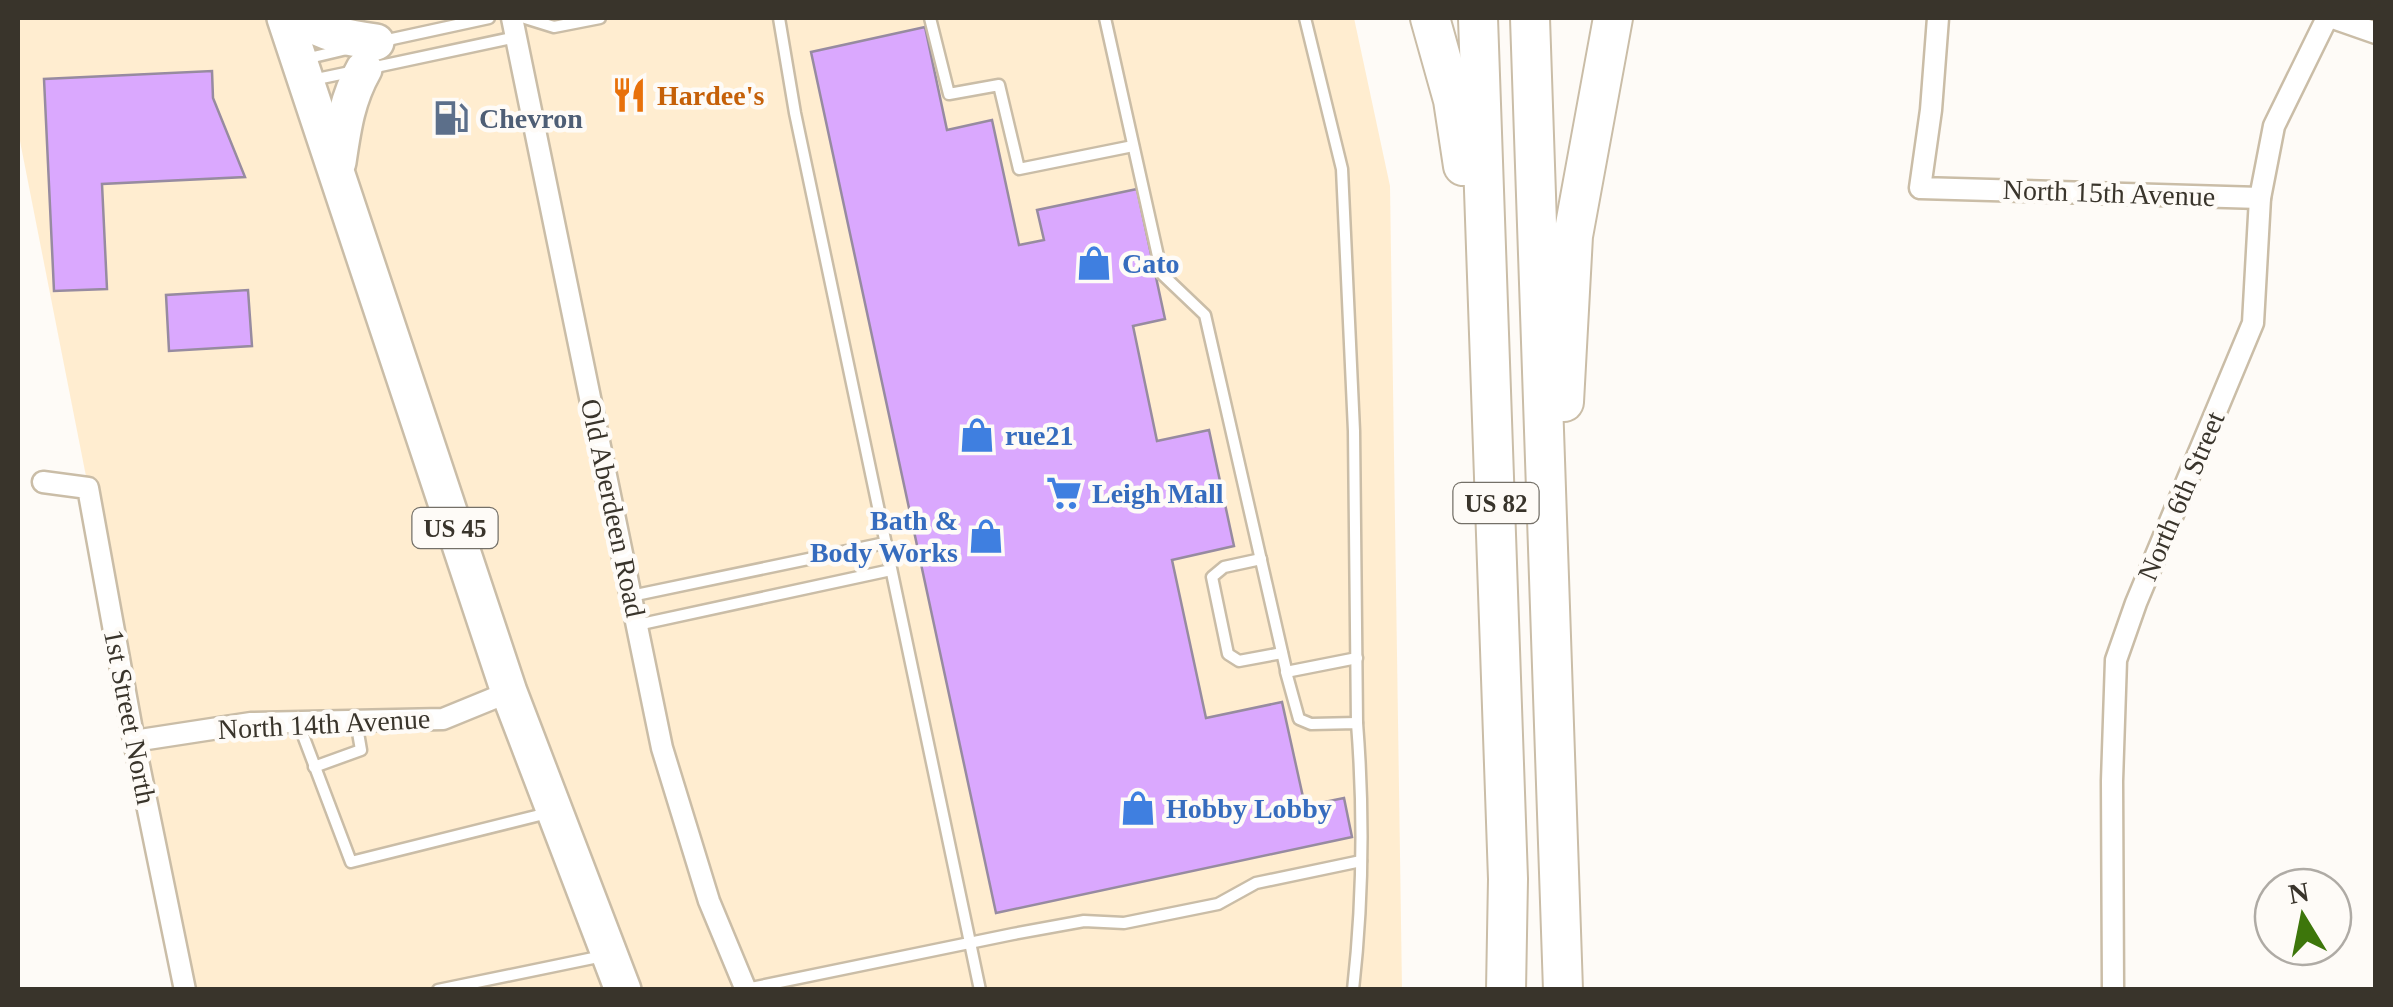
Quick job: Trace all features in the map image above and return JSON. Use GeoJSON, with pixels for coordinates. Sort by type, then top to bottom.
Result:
{"type":"FeatureCollection","features":[{"type":"Feature","properties":{"kind":"highway","name":"US 45"},"geometry":{"type":"LineString","coordinates":[[285,18],[510,692],[622,990]]}},
{"type":"Feature","properties":{"kind":"highway"},"geometry":{"type":"LineString","coordinates":[[300,18],[345,38],[370,56],[352,90],[337,173]]}},
{"type":"Feature","properties":{"kind":"highway"},"geometry":{"type":"LineString","coordinates":[[1430,18],[1453,100],[1490,334]]}},
{"type":"Feature","properties":{"kind":"highway","name":"US 82"},"geometry":{"type":"LineString","coordinates":[[1478,18],[1508,879],[1506,990]]}},
{"type":"Feature","properties":{"kind":"highway","name":"US 82"},"geometry":{"type":"LineString","coordinates":[[1530,18],[1559,990]]}},
{"type":"Feature","properties":{"kind":"highway"},"geometry":{"type":"LineString","coordinates":[[1549,574],[1568,355],[1573,236],[1614,18]]}},
{"type":"Feature","properties":{"kind":"street","name":"North 15th Avenue"},"geometry":{"type":"LineString","coordinates":[[1938,18],[1932,110],[1920,188],[2260,198]]}},
{"type":"Feature","properties":{"kind":"street"},"geometry":{"type":"LineString","coordinates":[[2330,18],[2376,33]]}},
{"type":"Feature","properties":{"kind":"street","name":"North 6th Street"},"geometry":{"type":"LineString","coordinates":[[2113,990],[2116,660],[2253,323],[2260,198],[2274,126],[2330,18]]}},
{"type":"Feature","properties":{"kind":"street","name":"Old Aberdeen Road"},"geometry":{"type":"LineString","coordinates":[[518,24],[662,748],[709,901],[746,989]]}},
{"type":"Feature","properties":{"kind":"street","name":"1st Street North"},"geometry":{"type":"LineString","coordinates":[[43,482],[88,488],[185,990]]}},
{"type":"Feature","properties":{"kind":"street","name":"North 14th Avenue"},"geometry":{"type":"LineString","coordinates":[[134,740],[251,723],[444,719],[510,692]]}},
{"type":"Feature","properties":{"kind":"lane"},"geometry":{"type":"LineString","coordinates":[[303,71],[370,56],[489,18]]}},
{"type":"Feature","properties":{"kind":"lane"},"geometry":{"type":"LineString","coordinates":[[303,71],[518,24],[554,27],[600,18]]}},
{"type":"Feature","properties":{"kind":"lane"},"geometry":{"type":"LineString","coordinates":[[779,18],[794,113],[980,990]]}},
{"type":"Feature","properties":{"kind":"lane"},"geometry":{"type":"LineString","coordinates":[[930,18],[948,94],[999,85],[1018,168],[1134,146]]}},
{"type":"Feature","properties":{"kind":"lane"},"geometry":{"type":"LineString","coordinates":[[1105,18],[1162,274],[1205,315],[1299,719],[1311,724],[1358,723]]}},
{"type":"Feature","properties":{"kind":"lane"},"geometry":{"type":"LineString","coordinates":[[1305,18],[1342,170],[1354,431],[1361,861],[1361,916],[1353,990]]}},
{"type":"Feature","properties":{"kind":"lane"},"geometry":{"type":"LineString","coordinates":[[631,596],[885,543]]}},
{"type":"Feature","properties":{"kind":"lane"},"geometry":{"type":"LineString","coordinates":[[1260,559],[1224,568],[1212,578],[1224,639],[1228,654],[1239,661],[1282,653]]}},
{"type":"Feature","properties":{"kind":"lane"},"geometry":{"type":"LineString","coordinates":[[637,625],[891,570]]}},
{"type":"Feature","properties":{"kind":"lane"},"geometry":{"type":"LineString","coordinates":[[1287,674],[1357,658]]}},
{"type":"Feature","properties":{"kind":"lane"},"geometry":{"type":"LineString","coordinates":[[314,767],[361,750],[356,721]]}},
{"type":"Feature","properties":{"kind":"lane"},"geometry":{"type":"LineString","coordinates":[[298,722],[351,862],[554,812]]}},
{"type":"Feature","properties":{"kind":"lane"},"geometry":{"type":"LineString","coordinates":[[746,989],[1084,921],[1124,923],[1218,904],[1256,883],[1361,861]]}},
{"type":"Feature","properties":{"kind":"lane"},"geometry":{"type":"LineString","coordinates":[[438,990],[608,955]]}},
{"type":"Feature","properties":{"kind":"shaded area"},"geometry":{"type":"Polygon","coordinates":[[[18,18],[1354,18],[1390,186],[1402,989],[187,989],[18,131],[18,18]]]}},
{"type":"Feature","properties":{"kind":"building","name":"Leigh Mall"},"geometry":{"type":"Polygon","coordinates":[[[925,27],[947,130],[992,120],[1019,245],[1044,240],[1037,210],[1137,189],[1165,319],[1133,326],[1157,441],[1209,430],[1234,546],[1172,560],[1206,718],[1282,702],[1305,806],[1344,798],[1352,837],[996,913],[811,52],[925,27]]]}},
{"type":"Feature","properties":{"kind":"building"},"geometry":{"type":"Polygon","coordinates":[[[212,71],[213,98],[245,177],[102,184],[107,289],[54,291],[44,79],[212,71]]]}},
{"type":"Feature","properties":{"kind":"building"},"geometry":{"type":"Polygon","coordinates":[[[248,290],[252,346],[169,351],[166,295],[248,290]]]}},
{"type":"Feature","properties":{"kind":"place","name":"Hardee's"},"geometry":{"type":"Point","coordinates":[629,95]}},
{"type":"Feature","properties":{"kind":"place","name":"Chevron"},"geometry":{"type":"Point","coordinates":[451,118]}},
{"type":"Feature","properties":{"kind":"place","name":"Cato"},"geometry":{"type":"Point","coordinates":[1094,263]}},
{"type":"Feature","properties":{"kind":"place","name":"rue21"},"geometry":{"type":"Point","coordinates":[977,435]}},
{"type":"Feature","properties":{"kind":"place","name":"Leigh Mall"},"geometry":{"type":"Point","coordinates":[1064,493]}},
{"type":"Feature","properties":{"kind":"place","name":"Bath & Body Works"},"geometry":{"type":"Point","coordinates":[986,536]}},
{"type":"Feature","properties":{"kind":"place","name":"Hobby Lobby"},"geometry":{"type":"Point","coordinates":[1138,808]}}]}
